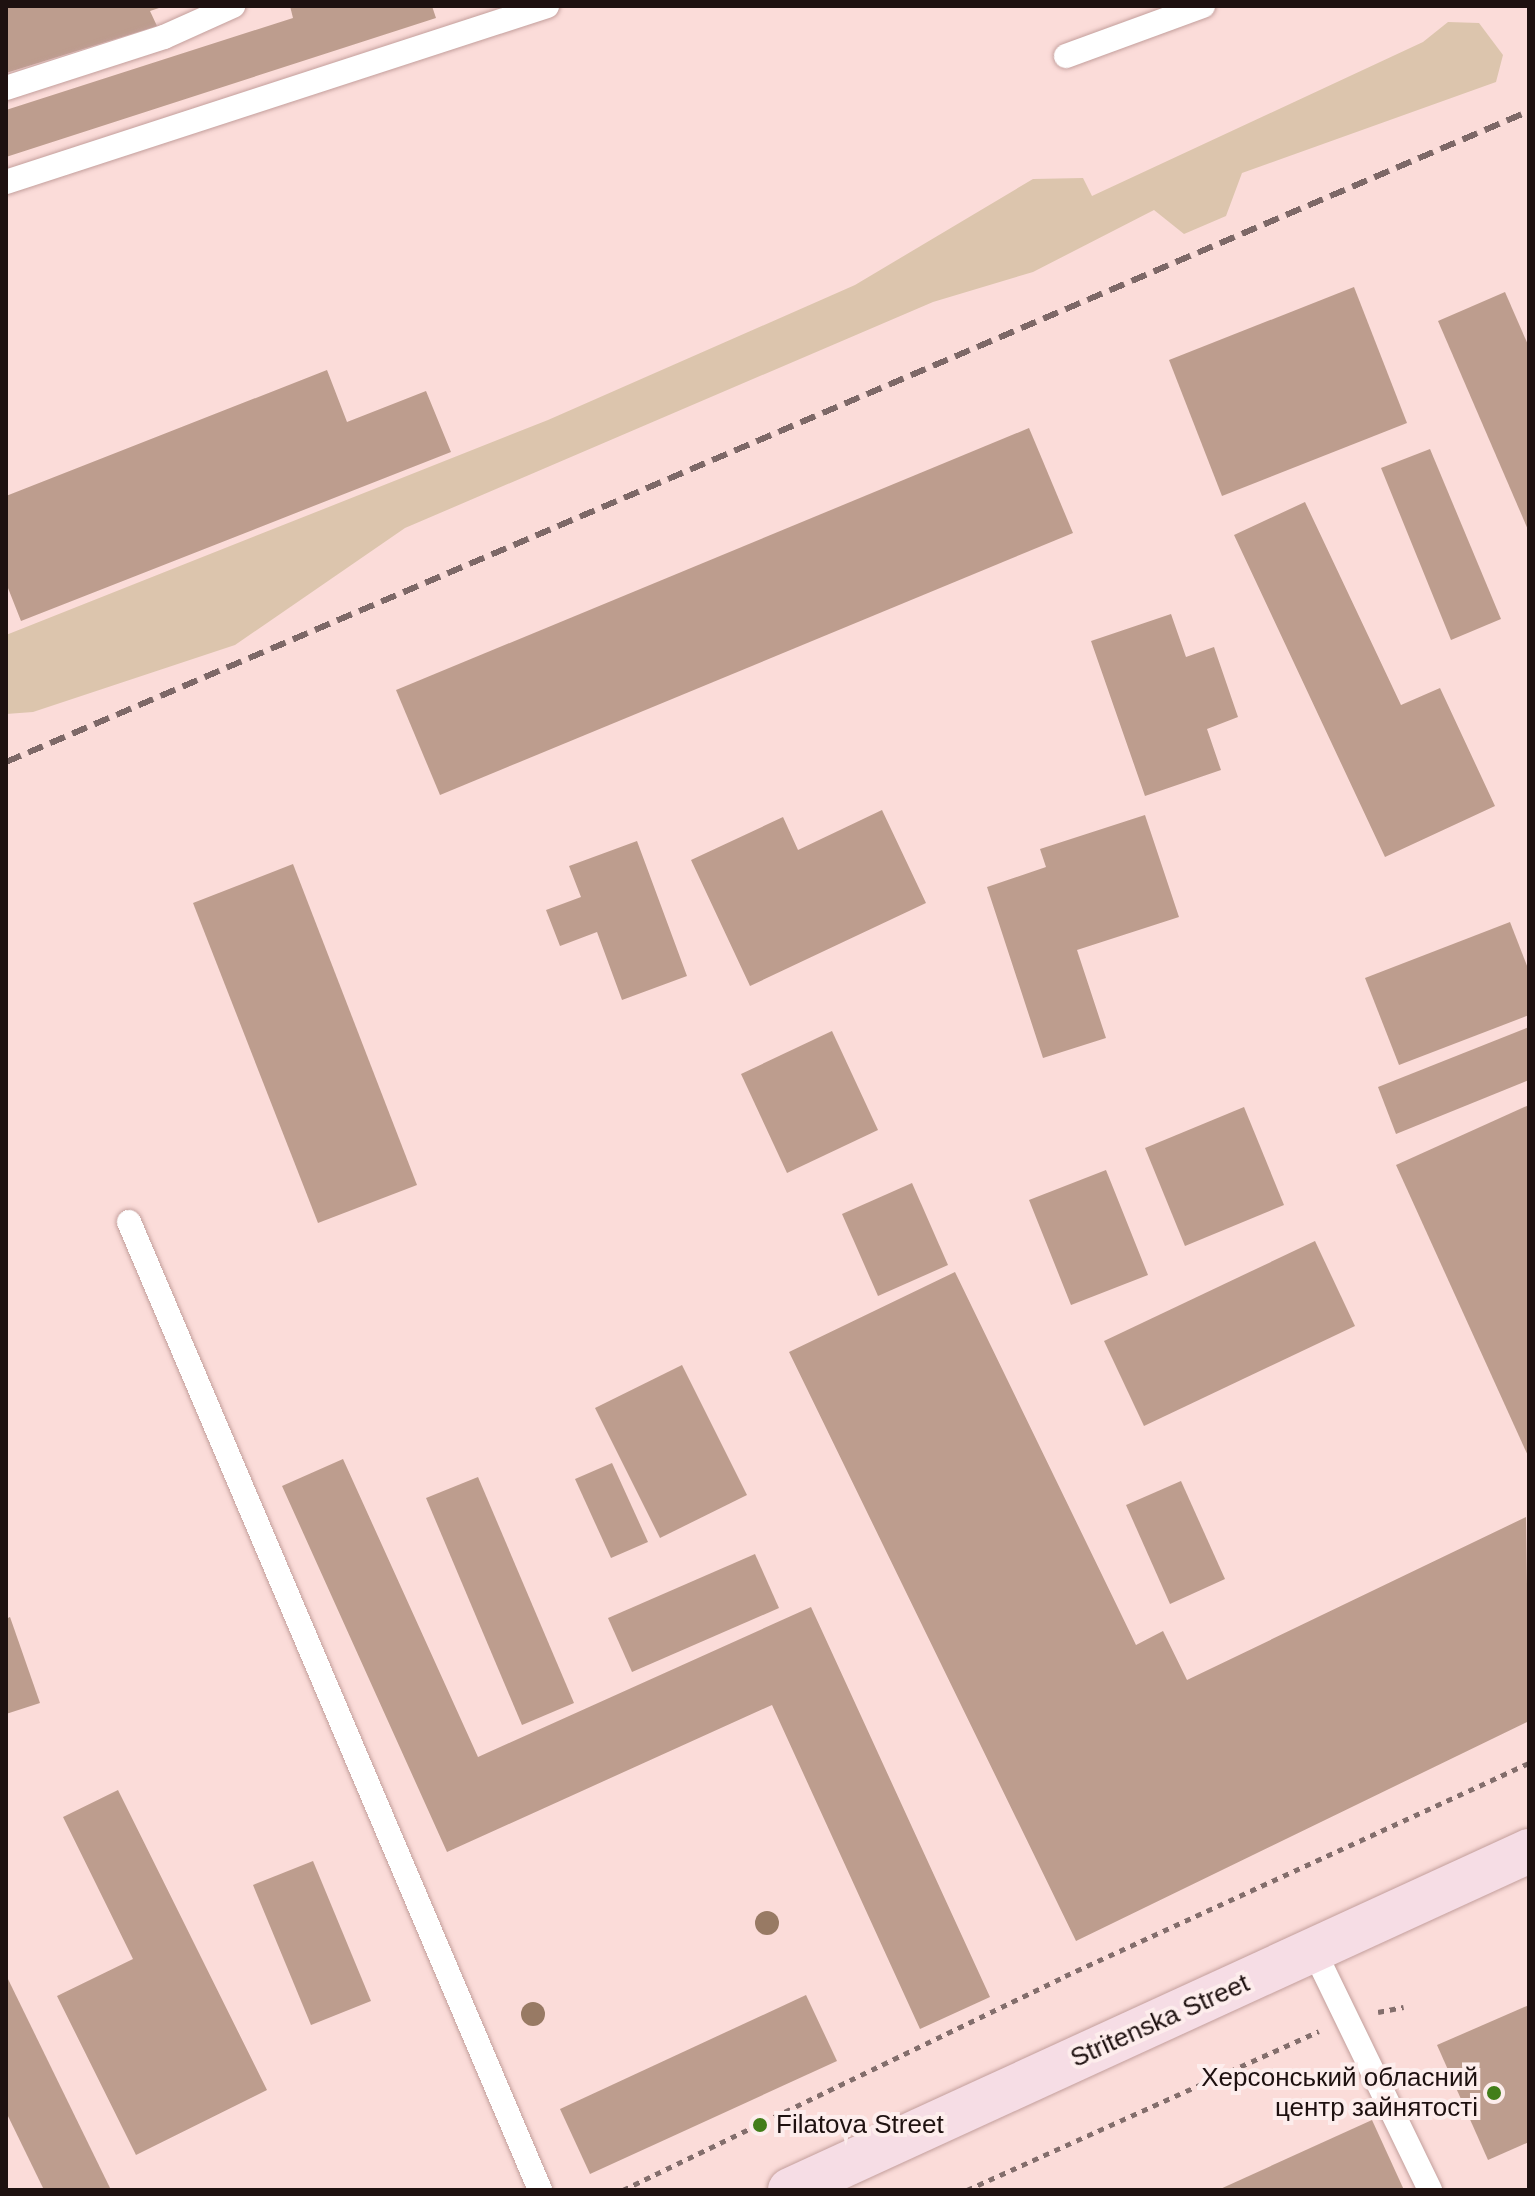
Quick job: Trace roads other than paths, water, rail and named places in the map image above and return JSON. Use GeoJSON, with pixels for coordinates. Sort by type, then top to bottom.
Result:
{"type":"FeatureCollection","features":[{"type":"Feature","properties":{"kind":"main road","name":"Stritenska Street"},"geometry":{"type":"LineString","coordinates":[[790,2190],[1529,1851]]}},
{"type":"Feature","properties":{"kind":"lane"},"geometry":{"type":"LineString","coordinates":[[6,88],[164,37],[233,6]]}},
{"type":"Feature","properties":{"kind":"lane"},"geometry":{"type":"LineString","coordinates":[[6,182],[547,6]]}},
{"type":"Feature","properties":{"kind":"lane"},"geometry":{"type":"LineString","coordinates":[[1066,56],[1203,6]]}},
{"type":"Feature","properties":{"kind":"lane"},"geometry":{"type":"LineString","coordinates":[[129,1222],[540,2190]]}},
{"type":"Feature","properties":{"kind":"lane"},"geometry":{"type":"LineString","coordinates":[[1314,1951],[1430,2190]]}},
{"type":"Feature","properties":{"kind":"railway"},"geometry":{"type":"LineString","coordinates":[[6,762],[1529,111]]}},
{"type":"Feature","properties":{"kind":"place","name":"Херсонський обласний центр зайнятості"},"geometry":{"type":"Point","coordinates":[1494,2093]}},
{"type":"Feature","properties":{"kind":"place","name":"Filatova Street"},"geometry":{"type":"Point","coordinates":[760,2125]}}]}
